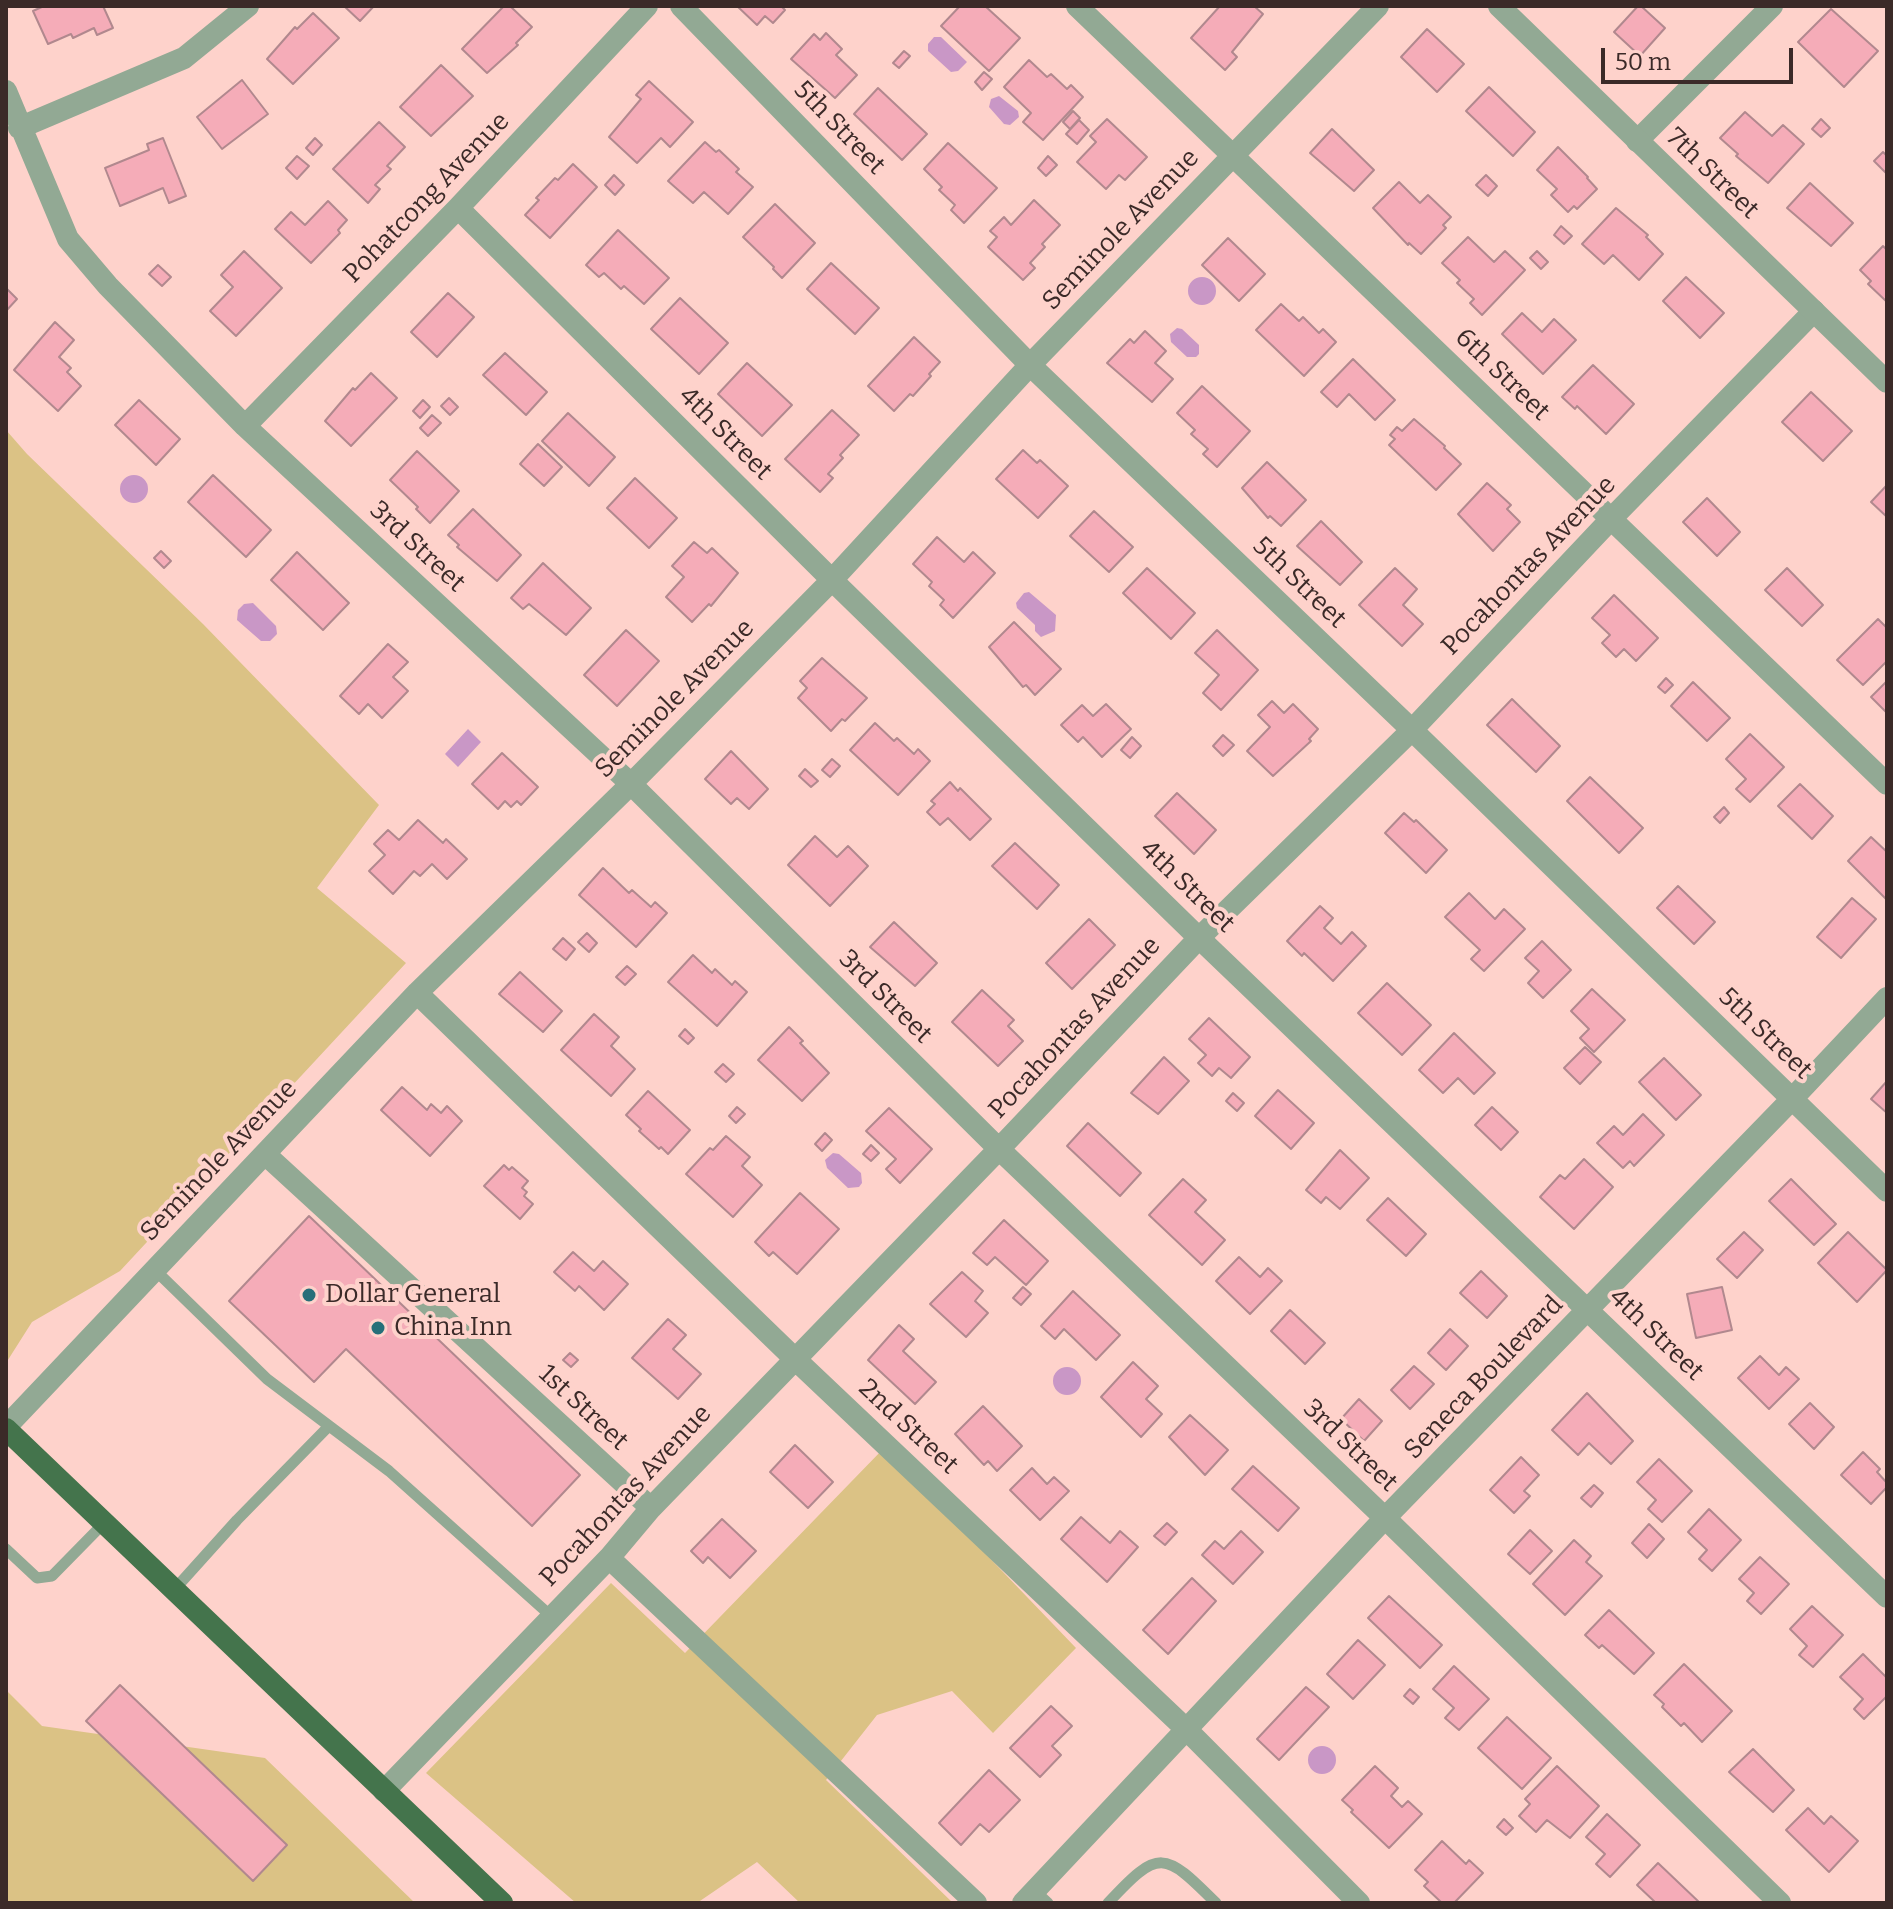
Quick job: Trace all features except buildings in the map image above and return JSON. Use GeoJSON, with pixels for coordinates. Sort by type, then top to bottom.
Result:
{"type":"FeatureCollection","features":[{"type":"Feature","properties":{"kind":"highway"},"geometry":{"type":"LineString","coordinates":[[6,1428],[502,1903]]}},
{"type":"Feature","properties":{"kind":"street"},"geometry":{"type":"LineString","coordinates":[[19,128],[184,58],[248,6]]}},
{"type":"Feature","properties":{"kind":"street","name":"Pohatcong Avenue"},"geometry":{"type":"LineString","coordinates":[[245,426],[458,208],[647,6]]}},
{"type":"Feature","properties":{"kind":"street","name":"5th Street"},"geometry":{"type":"LineString","coordinates":[[681,6],[1030,365],[1887,1191]]}},
{"type":"Feature","properties":{"kind":"street","name":"6th Street"},"geometry":{"type":"LineString","coordinates":[[1077,6],[1887,784]]}},
{"type":"Feature","properties":{"kind":"street","name":"Seminole Avenue"},"geometry":{"type":"LineString","coordinates":[[6,1428],[417,993],[631,784],[832,580],[1030,365],[1378,6]]}},
{"type":"Feature","properties":{"kind":"street","name":"7th Street"},"geometry":{"type":"LineString","coordinates":[[1499,6],[1887,382]]}},
{"type":"Feature","properties":{"kind":"street"},"geometry":{"type":"LineString","coordinates":[[1637,141],[1772,6]]}},
{"type":"Feature","properties":{"kind":"street","name":"3rd Street"},"geometry":{"type":"LineString","coordinates":[[6,91],[68,239],[108,286],[245,426],[631,784],[999,1149],[1385,1518],[1780,1903]]}},
{"type":"Feature","properties":{"kind":"street","name":"4th Street"},"geometry":{"type":"LineString","coordinates":[[458,208],[832,580],[1199,938],[1590,1309],[1887,1597]]}},
{"type":"Feature","properties":{"kind":"street","name":"Pocahontas Avenue"},"geometry":{"type":"LineString","coordinates":[[384,1791],[609,1558],[651,1508],[1199,938],[1412,730],[1611,519],[1814,311]]}},
{"type":"Feature","properties":{"kind":"street","name":"2nd Street"},"geometry":{"type":"LineString","coordinates":[[417,993],[795,1359],[1186,1729],[1359,1903]]}},
{"type":"Feature","properties":{"kind":"street","name":"Seneca Boulevard"},"geometry":{"type":"LineString","coordinates":[[1036,1899],[1186,1729],[1385,1518],[1887,998]]}},
{"type":"Feature","properties":{"kind":"street","name":"1st Street"},"geometry":{"type":"LineString","coordinates":[[265,1154],[651,1508]]}},
{"type":"Feature","properties":{"kind":"street"},"geometry":{"type":"LineString","coordinates":[[609,1558],[976,1903]]}},
{"type":"Feature","properties":{"kind":"lane"},"geometry":{"type":"LineString","coordinates":[[154,1269],[267,1379],[389,1471],[551,1616]]}},
{"type":"Feature","properties":{"kind":"lane"},"geometry":{"type":"LineString","coordinates":[[174,1590],[328,1427]]}},
{"type":"Feature","properties":{"kind":"lane"},"geometry":{"type":"LineString","coordinates":[[6,1549],[37,1578],[52,1576],[104,1523]]}},
{"type":"Feature","properties":{"kind":"lane"},"geometry":{"type":"LineString","coordinates":[[1108,1903],[1148,1864],[1163,1861],[1177,1867],[1216,1903]]}},
{"type":"Feature","properties":{"kind":"shaded area"},"geometry":{"type":"Polygon","coordinates":[[[934,37],[941,37],[967,62],[958,71],[951,72],[928,51],[928,44],[934,37]]]}},
{"type":"Feature","properties":{"kind":"shaded area"},"geometry":{"type":"Polygon","coordinates":[[[999,96],[1018,111],[1019,117],[1010,125],[1004,124],[989,107],[991,99],[999,96]]]}},
{"type":"Feature","properties":{"kind":"shaded area"},"geometry":{"type":"Polygon","coordinates":[[[1202,277],[1212,281],[1216,291],[1212,301],[1202,305],[1192,301],[1188,291],[1192,281],[1202,277]]]}},
{"type":"Feature","properties":{"kind":"shaded area"},"geometry":{"type":"Polygon","coordinates":[[[1177,328],[1199,345],[1196,357],[1187,357],[1171,342],[1170,334],[1177,328]]]}},
{"type":"Feature","properties":{"kind":"shaded area"},"geometry":{"type":"Polygon","coordinates":[[[6,430],[203,624],[379,805],[317,888],[406,963],[120,1271],[32,1322],[6,1363],[6,430]]]}},
{"type":"Feature","properties":{"kind":"shaded area"},"geometry":{"type":"Polygon","coordinates":[[[134,475],[144,479],[148,489],[144,499],[134,503],[124,499],[120,489],[124,479],[134,475]]]}},
{"type":"Feature","properties":{"kind":"shaded area"},"geometry":{"type":"Polygon","coordinates":[[[1029,592],[1056,615],[1055,631],[1041,637],[1035,631],[1035,625],[1017,608],[1016,603],[1024,593],[1029,592]]]}},
{"type":"Feature","properties":{"kind":"shaded area"},"geometry":{"type":"Polygon","coordinates":[[[253,603],[276,626],[277,634],[270,641],[261,641],[237,620],[238,610],[244,604],[253,603]]]}},
{"type":"Feature","properties":{"kind":"shaded area"},"geometry":{"type":"Polygon","coordinates":[[[468,729],[481,742],[458,767],[445,754],[468,729]]]}},
{"type":"Feature","properties":{"kind":"shaded area"},"geometry":{"type":"Polygon","coordinates":[[[833,1153],[839,1154],[861,1173],[862,1183],[859,1187],[848,1188],[827,1168],[825,1160],[833,1153]]]}},
{"type":"Feature","properties":{"kind":"shaded area"},"geometry":{"type":"Polygon","coordinates":[[[1067,1367],[1077,1371],[1081,1381],[1077,1391],[1067,1395],[1057,1391],[1053,1381],[1057,1371],[1067,1367]]]}},
{"type":"Feature","properties":{"kind":"shaded area"},"geometry":{"type":"Polygon","coordinates":[[[884,1448],[1076,1648],[993,1733],[952,1691],[877,1715],[826,1780],[953,1903],[800,1903],[757,1862],[697,1903],[576,1903],[426,1773],[611,1583],[685,1653],[884,1448]]]}},
{"type":"Feature","properties":{"kind":"shaded area"},"geometry":{"type":"Polygon","coordinates":[[[6,1690],[42,1726],[265,1758],[415,1903],[6,1903],[6,1690]]]}},
{"type":"Feature","properties":{"kind":"shaded area"},"geometry":{"type":"Polygon","coordinates":[[[1322,1746],[1332,1750],[1336,1760],[1332,1770],[1322,1774],[1312,1770],[1308,1760],[1312,1750],[1322,1746]]]}},
{"type":"Feature","properties":{"kind":"place","name":"Dollar General"},"geometry":{"type":"Point","coordinates":[309,1295]}},
{"type":"Feature","properties":{"kind":"place","name":"China Inn"},"geometry":{"type":"Point","coordinates":[378,1328]}}]}
